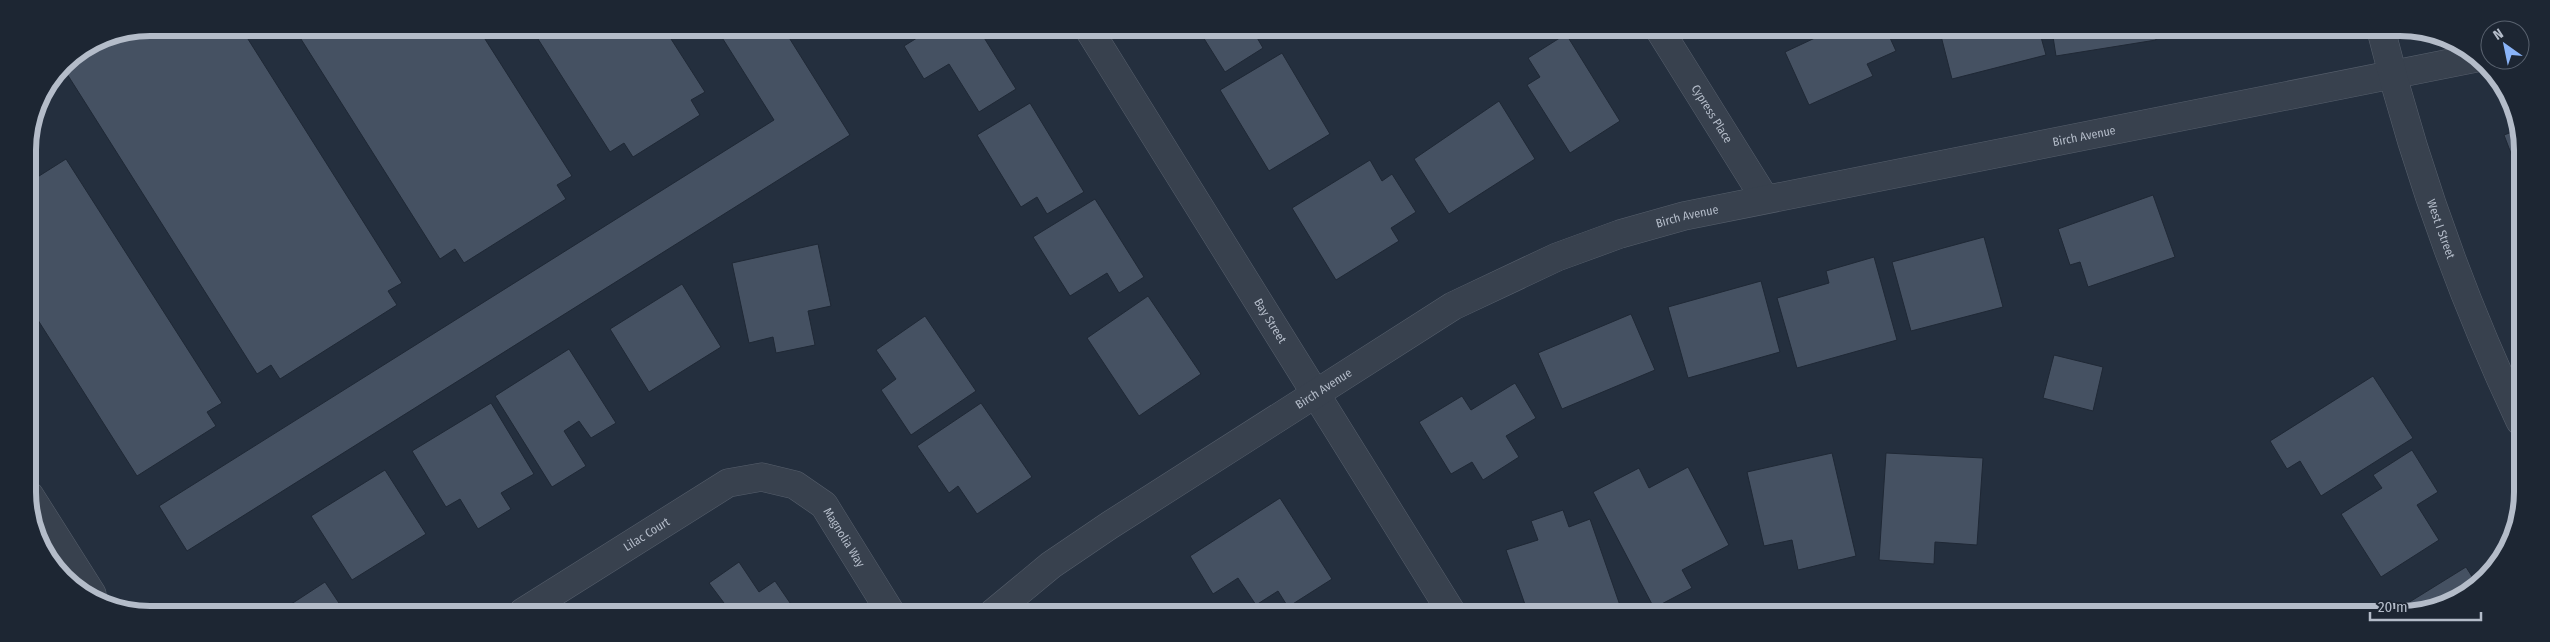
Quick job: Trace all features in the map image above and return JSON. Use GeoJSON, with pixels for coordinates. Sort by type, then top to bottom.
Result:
{"type":"FeatureCollection","features":[{"type":"Feature","properties":{"kind":"street","name":"Bay Street"},"geometry":{"type":"LineString","coordinates":[[1093,36],[1448,606]]}},
{"type":"Feature","properties":{"kind":"street","name":"Cypress Place"},"geometry":{"type":"LineString","coordinates":[[1663,36],[1765,199]]}},
{"type":"Feature","properties":{"kind":"street","name":"West I Street"},"geometry":{"type":"LineString","coordinates":[[2382,36],[2431,206],[2501,381],[2514,408]]}},
{"type":"Feature","properties":{"kind":"street","name":"Birch Avenue"},"geometry":{"type":"LineString","coordinates":[[1001,606],[1051,565],[1110,525],[1453,306],[1556,257],[1620,234],[1675,219],[1765,199],[2468,59]]}},
{"type":"Feature","properties":{"kind":"street","name":"Lilac Court"},"geometry":{"type":"LineString","coordinates":[[533,606],[728,483],[762,477],[778,481]]}},
{"type":"Feature","properties":{"kind":"street","name":"Magnolia Way"},"geometry":{"type":"LineString","coordinates":[[778,481],[795,485],[824,505],[888,606]]}},
{"type":"Feature","properties":{"kind":"street"},"geometry":{"type":"LineString","coordinates":[[37,507],[87,586]]}},
{"type":"Feature","properties":{"kind":"building"},"geometry":{"type":"Polygon","coordinates":[[[143,36],[246,36],[402,283],[388,291],[397,305],[280,379],[271,365],[257,374],[67,74],[81,60],[107,45],[128,38],[143,36]]]}},
{"type":"Feature","properties":{"kind":"building"},"geometry":{"type":"Polygon","coordinates":[[[299,36],[483,36],[572,176],[557,185],[566,199],[464,263],[455,249],[440,259],[299,36]]]}},
{"type":"Feature","properties":{"kind":"building"},"geometry":{"type":"Polygon","coordinates":[[[536,36],[669,36],[705,92],[691,100],[700,115],[633,157],[624,143],[610,152],[536,36]]]}},
{"type":"Feature","properties":{"kind":"building"},"geometry":{"type":"Polygon","coordinates":[[[721,36],[788,36],[850,135],[187,551],[159,506],[774,120],[721,36]]]}},
{"type":"Feature","properties":{"kind":"building"},"geometry":{"type":"Polygon","coordinates":[[[920,36],[983,36],[1016,89],[979,112],[949,64],[924,79],[904,46],[920,36]]]}},
{"type":"Feature","properties":{"kind":"building"},"geometry":{"type":"Polygon","coordinates":[[[1202,36],[1256,36],[1263,48],[1225,72],[1202,36]]]}},
{"type":"Feature","properties":{"kind":"building"},"geometry":{"type":"Polygon","coordinates":[[[1563,36],[1567,36],[1620,121],[1570,153],[1527,85],[1540,77],[1528,58],[1563,36]]]}},
{"type":"Feature","properties":{"kind":"building"},"geometry":{"type":"Polygon","coordinates":[[[1889,36],[1896,51],[1867,64],[1873,76],[1809,105],[1785,52],[1817,37],[1889,36]]]}},
{"type":"Feature","properties":{"kind":"building"},"geometry":{"type":"Polygon","coordinates":[[[1941,36],[2041,36],[2046,55],[1952,79],[1941,36]]]}},
{"type":"Feature","properties":{"kind":"building"},"geometry":{"type":"Polygon","coordinates":[[[2053,36],[2155,36],[2156,40],[2056,56],[2053,36]]]}},
{"type":"Feature","properties":{"kind":"building"},"geometry":{"type":"Polygon","coordinates":[[[1282,53],[1330,134],[1269,171],[1220,90],[1282,53]]]}},
{"type":"Feature","properties":{"kind":"building"},"geometry":{"type":"Polygon","coordinates":[[[1499,101],[1535,159],[1449,214],[1414,159],[1499,101]]]}},
{"type":"Feature","properties":{"kind":"building"},"geometry":{"type":"Polygon","coordinates":[[[1030,103],[1084,192],[1047,214],[1037,197],[1021,207],[977,135],[1030,103]]]}},
{"type":"Feature","properties":{"kind":"building"},"geometry":{"type":"Polygon","coordinates":[[[2513,132],[2514,161],[2504,135],[2513,132]]]}},
{"type":"Feature","properties":{"kind":"building"},"geometry":{"type":"Polygon","coordinates":[[[66,159],[222,403],[207,412],[216,426],[137,476],[36,317],[36,178],[66,159]]]}},
{"type":"Feature","properties":{"kind":"building"},"geometry":{"type":"Polygon","coordinates":[[[1370,160],[1382,181],[1392,174],[1416,212],[1391,228],[1399,241],[1336,280],[1292,208],[1370,160]]]}},
{"type":"Feature","properties":{"kind":"building"},"geometry":{"type":"Polygon","coordinates":[[[2153,195],[2175,257],[2088,287],[2080,262],[2070,265],[2058,229],[2153,195]]]}},
{"type":"Feature","properties":{"kind":"building"},"geometry":{"type":"Polygon","coordinates":[[[1095,199],[1144,277],[1119,293],[1107,273],[1070,296],[1033,237],[1095,199]]]}},
{"type":"Feature","properties":{"kind":"building"},"geometry":{"type":"Polygon","coordinates":[[[1984,237],[2003,307],[1911,331],[1892,262],[1984,237]]]}},
{"type":"Feature","properties":{"kind":"building"},"geometry":{"type":"Polygon","coordinates":[[[818,244],[831,306],[808,311],[815,345],[776,353],[773,337],[749,343],[732,263],[818,244]]]}},
{"type":"Feature","properties":{"kind":"building"},"geometry":{"type":"Polygon","coordinates":[[[1874,257],[1897,340],[1797,368],[1777,298],[1829,283],[1826,271],[1874,257]]]}},
{"type":"Feature","properties":{"kind":"building"},"geometry":{"type":"Polygon","coordinates":[[[1761,281],[1780,352],[1688,378],[1668,307],[1761,281]]]}},
{"type":"Feature","properties":{"kind":"building"},"geometry":{"type":"Polygon","coordinates":[[[682,284],[721,347],[649,392],[610,329],[682,284]]]}},
{"type":"Feature","properties":{"kind":"building"},"geometry":{"type":"Polygon","coordinates":[[[1148,296],[1201,374],[1139,416],[1087,338],[1148,296]]]}},
{"type":"Feature","properties":{"kind":"building"},"geometry":{"type":"Polygon","coordinates":[[[1631,314],[1655,370],[1562,409],[1538,353],[1631,314]]]}},
{"type":"Feature","properties":{"kind":"building"},"geometry":{"type":"Polygon","coordinates":[[[925,316],[976,391],[911,435],[881,390],[896,379],[876,350],[925,316]]]}},
{"type":"Feature","properties":{"kind":"building"},"geometry":{"type":"Polygon","coordinates":[[[569,349],[616,423],[591,438],[579,421],[564,431],[586,466],[552,487],[495,396],[569,349]]]}},
{"type":"Feature","properties":{"kind":"building"},"geometry":{"type":"Polygon","coordinates":[[[2054,355],[2103,367],[2093,411],[2043,398],[2054,355]]]}},
{"type":"Feature","properties":{"kind":"building"},"geometry":{"type":"Polygon","coordinates":[[[2373,376],[2413,438],[2321,496],[2300,461],[2287,469],[2270,441],[2373,376]]]}},
{"type":"Feature","properties":{"kind":"building"},"geometry":{"type":"Polygon","coordinates":[[[1515,383],[1536,418],[1506,436],[1519,457],[1483,480],[1472,462],[1451,474],[1419,422],[1462,396],[1471,410],[1515,383]]]}},
{"type":"Feature","properties":{"kind":"building"},"geometry":{"type":"Polygon","coordinates":[[[491,403],[534,474],[501,493],[511,509],[478,529],[460,499],[446,507],[412,451],[491,403]]]}},
{"type":"Feature","properties":{"kind":"building"},"geometry":{"type":"Polygon","coordinates":[[[981,403],[1032,477],[977,514],[958,486],[949,493],[917,446],[981,403]]]}},
{"type":"Feature","properties":{"kind":"building"},"geometry":{"type":"Polygon","coordinates":[[[2412,450],[2438,492],[2417,505],[2439,540],[2381,577],[2341,514],[2382,488],[2373,475],[2412,450]]]}},
{"type":"Feature","properties":{"kind":"building"},"geometry":{"type":"Polygon","coordinates":[[[1832,453],[1856,556],[1798,570],[1792,540],[1764,546],[1747,472],[1832,453]]]}},
{"type":"Feature","properties":{"kind":"building"},"geometry":{"type":"Polygon","coordinates":[[[1886,453],[1983,458],[1977,545],[1935,542],[1934,564],[1879,560],[1886,453]]]}},
{"type":"Feature","properties":{"kind":"building"},"geometry":{"type":"Polygon","coordinates":[[[1688,467],[1729,545],[1682,570],[1692,588],[1658,606],[1653,606],[1593,492],[1639,468],[1649,488],[1688,467]]]}},
{"type":"Feature","properties":{"kind":"building"},"geometry":{"type":"Polygon","coordinates":[[[385,470],[426,534],[352,580],[311,516],[385,470]]]}},
{"type":"Feature","properties":{"kind":"building"},"geometry":{"type":"Polygon","coordinates":[[[1280,498],[1332,579],[1290,606],[1287,606],[1278,591],[1256,605],[1238,578],[1213,594],[1190,556],[1280,498]]]}},
{"type":"Feature","properties":{"kind":"building"},"geometry":{"type":"Polygon","coordinates":[[[1563,510],[1569,527],[1590,519],[1620,606],[1526,606],[1506,550],[1538,540],[1531,521],[1563,510]]]}},
{"type":"Feature","properties":{"kind":"building"},"geometry":{"type":"Polygon","coordinates":[[[739,562],[759,592],[775,581],[792,606],[720,606],[724,603],[709,583],[739,562]]]}},
{"type":"Feature","properties":{"kind":"building"},"geometry":{"type":"Polygon","coordinates":[[[2466,567],[2473,578],[2463,587],[2443,597],[2422,604],[2403,606],[2466,567]]]}},
{"type":"Feature","properties":{"kind":"building"},"geometry":{"type":"Polygon","coordinates":[[[325,582],[341,606],[288,606],[325,582]]]}}]}
